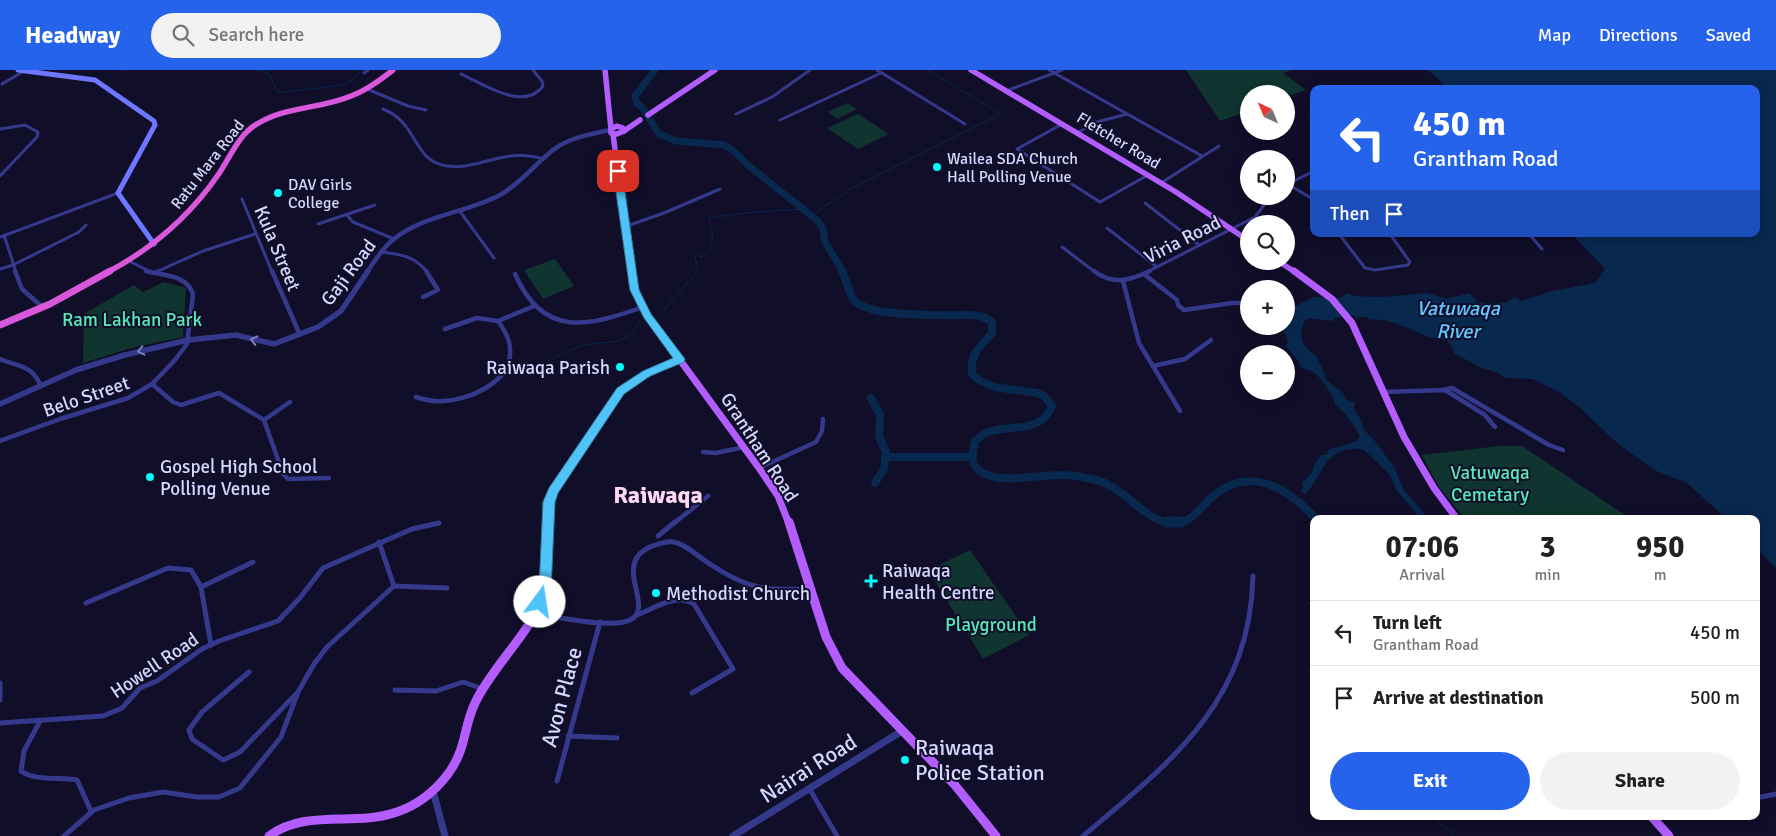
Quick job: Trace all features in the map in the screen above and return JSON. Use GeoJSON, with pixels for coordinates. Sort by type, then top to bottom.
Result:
{"type":"FeatureCollection","features":[{"type":"Feature","properties":{"kind":"highway","name":"Ratu Mara Road"},"geometry":{"type":"LineString","coordinates":[[153,242],[191,204],[214,174],[235,140],[252,122],[282,109],[354,93],[388,70]]}},
{"type":"Feature","properties":{"kind":"highway","name":"Ratu Mara Road"},"geometry":{"type":"LineString","coordinates":[[0,323],[50,304],[127,260],[153,242],[187,214],[218,175],[241,138],[256,124],[283,112],[335,102],[350,97],[367,89],[393,70]]}},
{"type":"Feature","properties":{"kind":"highway","name":"Ratu Mara Road"},"geometry":{"type":"LineString","coordinates":[[0,323],[40,305],[127,260]]}},
{"type":"Feature","properties":{"kind":"main road","name":"Grantham Road"},"geometry":{"type":"LineString","coordinates":[[605,70],[611,132],[632,282],[643,307],[778,496],[788,520],[830,649],[842,668],[954,784],[996,836]]}},
{"type":"Feature","properties":{"kind":"main road"},"geometry":{"type":"LineString","coordinates":[[611,132],[622,129],[644,117],[715,70]]}},
{"type":"Feature","properties":{"kind":"main road","name":"Fletcher Road"},"geometry":{"type":"LineString","coordinates":[[971,70],[1148,175],[1240,235]]}},
{"type":"Feature","properties":{"kind":"main road"},"geometry":{"type":"LineString","coordinates":[[21,71],[95,80],[154,121],[155,125],[118,193],[153,242]]}},
{"type":"Feature","properties":{"kind":"main road"},"geometry":{"type":"LineString","coordinates":[[610,114],[622,129]]}},
{"type":"Feature","properties":{"kind":"main road","name":"Grantham Road"},"geometry":{"type":"LineString","coordinates":[[615,150],[622,129]]}},
{"type":"Feature","properties":{"kind":"main road"},"geometry":{"type":"LineString","coordinates":[[1291,270],[1334,301],[1350,320],[1376,379],[1429,481],[1454,515]]}},
{"type":"Feature","properties":{"kind":"main road"},"geometry":{"type":"LineString","coordinates":[[270,836],[293,823],[307,820],[368,819],[397,813],[418,804],[433,791],[459,755],[467,732],[469,715],[483,690],[534,614],[545,590],[549,502],[553,491],[621,391],[647,374],[680,359]]}},
{"type":"Feature","properties":{"kind":"main road"},"geometry":{"type":"LineString","coordinates":[[1655,820],[1670,836]]}},
{"type":"Feature","properties":{"kind":"street"},"geometry":{"type":"LineString","coordinates":[[364,73],[368,70]]}},
{"type":"Feature","properties":{"kind":"street"},"geometry":{"type":"LineString","coordinates":[[461,74],[517,98],[535,94],[543,86],[542,81],[533,70]]}},
{"type":"Feature","properties":{"kind":"street"},"geometry":{"type":"LineString","coordinates":[[736,114],[772,97],[810,70]]}},
{"type":"Feature","properties":{"kind":"street"},"geometry":{"type":"LineString","coordinates":[[877,70],[965,124]]}},
{"type":"Feature","properties":{"kind":"street"},"geometry":{"type":"LineString","coordinates":[[1049,70],[1202,156]]}},
{"type":"Feature","properties":{"kind":"street"},"geometry":{"type":"LineString","coordinates":[[1006,91],[1062,70]]}},
{"type":"Feature","properties":{"kind":"street"},"geometry":{"type":"LineString","coordinates":[[2,84],[21,71]]}},
{"type":"Feature","properties":{"kind":"street"},"geometry":{"type":"LineString","coordinates":[[780,120],[881,73]]}},
{"type":"Feature","properties":{"kind":"street"},"geometry":{"type":"LineString","coordinates":[[367,89],[408,106],[426,110]]}},
{"type":"Feature","properties":{"kind":"street"},"geometry":{"type":"LineString","coordinates":[[383,109],[401,117],[426,156],[439,164],[462,165],[516,154],[544,159]]}},
{"type":"Feature","properties":{"kind":"street"},"geometry":{"type":"LineString","coordinates":[[1077,133],[1097,122],[1127,114]]}},
{"type":"Feature","properties":{"kind":"street"},"geometry":{"type":"LineString","coordinates":[[0,128],[24,124],[35,128],[38,132],[37,137],[0,176]]}},
{"type":"Feature","properties":{"kind":"street"},"geometry":{"type":"LineString","coordinates":[[1062,124],[1017,149],[1100,202],[1148,175]]}},
{"type":"Feature","properties":{"kind":"street","name":"Gaji Road"},"geometry":{"type":"LineString","coordinates":[[0,404],[63,376],[101,362],[188,340],[216,336],[236,336],[274,344],[300,335],[326,323],[341,311],[381,252],[394,239],[418,225],[500,195],[559,146],[574,139],[611,132]]}},
{"type":"Feature","properties":{"kind":"street"},"geometry":{"type":"LineString","coordinates":[[1161,183],[1220,146]]}},
{"type":"Feature","properties":{"kind":"street"},"geometry":{"type":"LineString","coordinates":[[1295,180],[1310,174]]}},
{"type":"Feature","properties":{"kind":"street"},"geometry":{"type":"LineString","coordinates":[[624,228],[720,189]]}},
{"type":"Feature","properties":{"kind":"street"},"geometry":{"type":"LineString","coordinates":[[1295,189],[1310,198]]}},
{"type":"Feature","properties":{"kind":"street"},"geometry":{"type":"LineString","coordinates":[[40,305],[22,289],[2,236],[118,193]]}},
{"type":"Feature","properties":{"kind":"street","name":"Kula Street"},"geometry":{"type":"LineString","coordinates":[[242,199],[300,335]]}},
{"type":"Feature","properties":{"kind":"street"},"geometry":{"type":"LineString","coordinates":[[1145,203],[1199,245]]}},
{"type":"Feature","properties":{"kind":"street"},"geometry":{"type":"LineString","coordinates":[[318,224],[375,205]]}},
{"type":"Feature","properties":{"kind":"street","name":"Viria Road"},"geometry":{"type":"LineString","coordinates":[[1123,281],[1144,274],[1231,229],[1258,214],[1264,205]]}},
{"type":"Feature","properties":{"kind":"street"},"geometry":{"type":"LineString","coordinates":[[459,210],[494,258]]}},
{"type":"Feature","properties":{"kind":"street"},"geometry":{"type":"LineString","coordinates":[[347,215],[353,222],[394,239]]}},
{"type":"Feature","properties":{"kind":"street"},"geometry":{"type":"LineString","coordinates":[[0,269],[13,265],[79,232],[86,225]]}},
{"type":"Feature","properties":{"kind":"street"},"geometry":{"type":"LineString","coordinates":[[1107,228],[1157,267]]}},
{"type":"Feature","properties":{"kind":"street"},"geometry":{"type":"LineString","coordinates":[[154,274],[203,251],[256,234]]}},
{"type":"Feature","properties":{"kind":"street"},"geometry":{"type":"LineString","coordinates":[[1341,237],[1360,264],[1365,268],[1375,270],[1405,266],[1410,262],[1392,237]]}},
{"type":"Feature","properties":{"kind":"street"},"geometry":{"type":"LineString","coordinates":[[1532,237],[1542,249]]}},
{"type":"Feature","properties":{"kind":"street"},"geometry":{"type":"LineString","coordinates":[[1062,248],[1104,279],[1123,281],[1138,343],[1180,411]]}},
{"type":"Feature","properties":{"kind":"street"},"geometry":{"type":"LineString","coordinates":[[381,252],[410,256],[424,266],[438,290],[423,297]]}},
{"type":"Feature","properties":{"kind":"street","name":"Belo Street"},"geometry":{"type":"LineString","coordinates":[[0,441],[60,419],[128,398],[152,384],[182,351],[188,340],[193,294],[191,287],[186,281],[142,270],[127,260]]}},
{"type":"Feature","properties":{"kind":"street"},"geometry":{"type":"LineString","coordinates":[[515,274],[529,301],[553,319],[587,323],[616,317],[643,307]]}},
{"type":"Feature","properties":{"kind":"street"},"geometry":{"type":"LineString","coordinates":[[1144,274],[1177,300],[1178,305],[1184,310],[1240,303]]}},
{"type":"Feature","properties":{"kind":"street"},"geometry":{"type":"LineString","coordinates":[[445,329],[474,318],[485,317],[498,321],[534,306]]}},
{"type":"Feature","properties":{"kind":"street"},"geometry":{"type":"LineString","coordinates":[[416,397],[434,402],[449,402],[477,392],[499,376],[510,357],[510,348],[509,339],[498,321]]}},
{"type":"Feature","properties":{"kind":"street"},"geometry":{"type":"LineString","coordinates":[[1153,366],[1183,362],[1211,340]]}},
{"type":"Feature","properties":{"kind":"street"},"geometry":{"type":"LineString","coordinates":[[0,359],[33,370],[38,375],[41,386]]}},
{"type":"Feature","properties":{"kind":"street"},"geometry":{"type":"LineString","coordinates":[[152,384],[173,402],[181,405],[219,393],[264,420],[283,474],[288,479],[330,478]]}},
{"type":"Feature","properties":{"kind":"street"},"geometry":{"type":"LineString","coordinates":[[1383,392],[1436,388],[1443,390],[1485,415],[1495,427]]}},
{"type":"Feature","properties":{"kind":"street"},"geometry":{"type":"LineString","coordinates":[[1443,390],[1452,388],[1549,445],[1563,450]]}},
{"type":"Feature","properties":{"kind":"street"},"geometry":{"type":"LineString","coordinates":[[264,420],[290,402]]}},
{"type":"Feature","properties":{"kind":"street"},"geometry":{"type":"LineString","coordinates":[[759,468],[816,442],[822,431],[823,419]]}},
{"type":"Feature","properties":{"kind":"street"},"geometry":{"type":"LineString","coordinates":[[703,452],[716,452],[744,447]]}},
{"type":"Feature","properties":{"kind":"street"},"geometry":{"type":"LineString","coordinates":[[658,536],[708,496]]}},
{"type":"Feature","properties":{"kind":"street","name":"Howell Road"},"geometry":{"type":"LineString","coordinates":[[0,723],[103,716],[122,708],[140,688],[157,681],[211,645],[278,621],[299,599],[323,568],[379,542],[412,529],[439,522]]}},
{"type":"Feature","properties":{"kind":"street"},"geometry":{"type":"LineString","coordinates":[[379,542],[394,586]]}},
{"type":"Feature","properties":{"kind":"street"},"geometry":{"type":"LineString","coordinates":[[637,615],[640,606],[633,579],[633,565],[645,548],[664,542],[674,542],[721,572],[751,587],[767,590],[810,589]]}},
{"type":"Feature","properties":{"kind":"street"},"geometry":{"type":"LineString","coordinates":[[201,587],[253,562]]}},
{"type":"Feature","properties":{"kind":"street"},"geometry":{"type":"LineString","coordinates":[[86,603],[168,568],[191,570],[201,587],[211,645]]}},
{"type":"Feature","properties":{"kind":"street"},"geometry":{"type":"LineString","coordinates":[[1083,836],[1181,749],[1213,709],[1225,687],[1244,636],[1252,604],[1253,576]]}},
{"type":"Feature","properties":{"kind":"street"},"geometry":{"type":"LineString","coordinates":[[64,836],[82,823],[91,811],[129,797],[152,792],[172,793],[190,797],[222,798],[232,795],[240,788],[281,737],[298,692],[310,670],[327,648],[394,586],[447,588]]}},
{"type":"Feature","properties":{"kind":"street"},"geometry":{"type":"LineString","coordinates":[[534,614],[600,622],[624,622],[676,600],[689,600],[694,604],[733,669],[692,693]]}},
{"type":"Feature","properties":{"kind":"street","name":"Avon Place"},"geometry":{"type":"LineString","coordinates":[[557,781],[600,622]]}},
{"type":"Feature","properties":{"kind":"street"},"geometry":{"type":"LineString","coordinates":[[249,672],[202,712],[189,730],[192,739],[223,760],[240,752],[298,692]]}},
{"type":"Feature","properties":{"kind":"street"},"geometry":{"type":"LineString","coordinates":[[395,690],[436,691],[463,682],[483,690]]}},
{"type":"Feature","properties":{"kind":"street"},"geometry":{"type":"LineString","coordinates":[[0,683],[0,700]]}},
{"type":"Feature","properties":{"kind":"street"},"geometry":{"type":"LineString","coordinates":[[40,721],[20,759],[21,771],[29,777],[61,777],[77,780],[91,811]]}},
{"type":"Feature","properties":{"kind":"street","name":"Nairai Road"},"geometry":{"type":"LineString","coordinates":[[733,836],[902,731]]}},
{"type":"Feature","properties":{"kind":"street"},"geometry":{"type":"LineString","coordinates":[[568,736],[617,738]]}},
{"type":"Feature","properties":{"kind":"street"},"geometry":{"type":"LineString","coordinates":[[809,788],[837,836]]}},
{"type":"Feature","properties":{"kind":"street"},"geometry":{"type":"LineString","coordinates":[[433,791],[445,836]]}},
{"type":"Feature","properties":{"kind":"street"},"geometry":{"type":"LineString","coordinates":[[1760,797],[1776,794]]}},
{"type":"Feature","properties":{"kind":"green space"},"geometry":{"type":"Polygon","coordinates":[[[1186,70],[1292,70],[1283,73],[1306,90],[1295,94],[1295,85],[1240,85],[1240,114],[1220,121],[1186,70]]]}},
{"type":"Feature","properties":{"kind":"green space"},"geometry":{"type":"Polygon","coordinates":[[[847,103],[857,109],[837,119],[828,112],[847,103]]]}},
{"type":"Feature","properties":{"kind":"green space"},"geometry":{"type":"Polygon","coordinates":[[[858,114],[889,134],[858,149],[827,128],[858,114]]]}},
{"type":"Feature","properties":{"kind":"green space"},"geometry":{"type":"Polygon","coordinates":[[[555,259],[574,286],[543,299],[524,270],[555,259]]]}},
{"type":"Feature","properties":{"kind":"green space","name":"Ram Lakhan Park"},"geometry":{"type":"Polygon","coordinates":[[[164,282],[186,288],[183,337],[135,347],[83,363],[84,314],[134,285],[143,292],[164,282]]]}},
{"type":"Feature","properties":{"kind":"green space","name":"Vatuwaqa Cemetary"},"geometry":{"type":"Polygon","coordinates":[[[1499,446],[1522,446],[1625,515],[1462,515],[1439,487],[1422,455],[1499,446]]]}},
{"type":"Feature","properties":{"kind":"green space","name":"Playground"},"geometry":{"type":"Polygon","coordinates":[[[970,550],[1029,635],[983,659],[928,570],[970,550]]]}},
{"type":"Feature","properties":{"kind":"water","name":"Vatuwaqa River"},"geometry":{"type":"Polygon","coordinates":[[[1428,70],[1776,70],[1776,568],[1760,552],[1760,515],[1723,515],[1687,483],[1654,470],[1616,442],[1561,393],[1533,379],[1504,378],[1499,373],[1482,368],[1455,354],[1447,340],[1428,336],[1390,321],[1370,320],[1367,317],[1359,317],[1357,319],[1354,315],[1335,318],[1333,321],[1309,318],[1305,320],[1302,329],[1303,341],[1307,348],[1317,357],[1326,379],[1344,394],[1345,399],[1356,403],[1353,406],[1363,424],[1363,429],[1375,441],[1394,467],[1404,490],[1426,515],[1417,515],[1398,492],[1389,474],[1363,449],[1341,451],[1328,461],[1306,494],[1300,491],[1303,488],[1302,483],[1312,473],[1314,465],[1321,455],[1327,455],[1328,450],[1357,441],[1360,435],[1346,415],[1335,405],[1330,392],[1316,374],[1301,368],[1295,357],[1295,345],[1286,345],[1288,342],[1285,335],[1295,335],[1295,306],[1314,297],[1340,298],[1348,293],[1354,296],[1381,297],[1427,293],[1447,299],[1470,293],[1477,303],[1505,303],[1515,297],[1522,301],[1552,291],[1595,283],[1605,269],[1575,237],[1760,237],[1760,85],[1445,85],[1428,70]]]}},
{"type":"Feature","properties":{"kind":"waterway"},"geometry":{"type":"LineString","coordinates":[[121,71],[125,70]]}},
{"type":"Feature","properties":{"kind":"waterway"},"geometry":{"type":"LineString","coordinates":[[256,70],[268,73],[277,91],[283,92],[343,85],[350,82],[363,70]]}},
{"type":"Feature","properties":{"kind":"waterway"},"geometry":{"type":"LineString","coordinates":[[655,70],[635,96],[637,103],[642,107],[659,134],[676,141],[724,145],[734,151],[749,166],[818,221],[823,229],[825,242],[843,272]]}},
{"type":"Feature","properties":{"kind":"waterway"},"geometry":{"type":"LineString","coordinates":[[812,215],[849,190],[1001,114],[928,70]]}},
{"type":"Feature","properties":{"kind":"waterway"},"geometry":{"type":"LineString","coordinates":[[660,314],[698,271],[695,255],[702,257],[710,249],[712,239],[709,218],[744,213],[802,209]]}},
{"type":"Feature","properties":{"kind":"waterway"},"geometry":{"type":"LineString","coordinates":[[842,271],[852,297],[862,306],[891,313],[972,315],[984,317],[992,322],[992,333],[974,355],[972,374],[979,380],[994,387],[1037,393],[1044,396],[1052,406],[1041,421],[988,432],[975,441],[973,460],[975,467],[983,473],[1000,478],[1064,475],[1096,480],[1116,489],[1161,521],[1181,522]]}},
{"type":"Feature","properties":{"kind":"waterway"},"geometry":{"type":"LineString","coordinates":[[551,374],[547,366],[548,362],[552,359],[581,346],[622,339],[634,330],[640,322]]}},
{"type":"Feature","properties":{"kind":"waterway"},"geometry":{"type":"LineString","coordinates":[[871,398],[880,415],[879,437],[886,452],[885,457]]}},
{"type":"Feature","properties":{"kind":"waterway"},"geometry":{"type":"LineString","coordinates":[[875,483],[884,469],[885,457]]}},
{"type":"Feature","properties":{"kind":"waterway"},"geometry":{"type":"LineString","coordinates":[[885,457],[970,457]]}},
{"type":"Feature","properties":{"kind":"waterway"},"geometry":{"type":"LineString","coordinates":[[1181,522],[1189,519],[1211,498],[1225,488],[1239,482],[1253,481],[1280,489],[1293,497],[1312,515]]}},
{"type":"Feature","properties":{"kind":"waterway"},"geometry":{"type":"LineString","coordinates":[[1167,522],[1181,522]]}},
{"type":"Feature","properties":{"kind":"waterway"},"geometry":{"type":"LineString","coordinates":[[1436,820],[1455,836]]}},
{"type":"Feature","properties":{"kind":"place","name":"Wailea SDA Church Hall Polling Venue"},"geometry":{"type":"Point","coordinates":[937,167]}},
{"type":"Feature","properties":{"kind":"place","name":"DAV Girls College"},"geometry":{"type":"Point","coordinates":[278,193]}},
{"type":"Feature","properties":{"kind":"place","name":"Raiwaqa Parish"},"geometry":{"type":"Point","coordinates":[620,367]}},
{"type":"Feature","properties":{"kind":"place","name":"Gospel High School Polling Venue"},"geometry":{"type":"Point","coordinates":[150,477]}},
{"type":"Feature","properties":{"kind":"place","name":"Raiwaqa Health Centre"},"geometry":{"type":"Point","coordinates":[871,581]}},
{"type":"Feature","properties":{"kind":"place","name":"Methodist Church"},"geometry":{"type":"Point","coordinates":[656,593]}},
{"type":"Feature","properties":{"kind":"place","name":"Raiwaqa Police Station"},"geometry":{"type":"Point","coordinates":[905,760]}},
{"type":"Feature","properties":{"kind":"district","name":"Raiwaqa"},"geometry":{"type":"Point","coordinates":[658,495]}},
{"type":"Feature","properties":{"kind":"route"},"geometry":{"type":"LineString","coordinates":[[540,602],[545,590],[547,571],[549,502],[559,480],[621,391],[630,383],[680,359],[647,315],[634,290],[618,171]]}}]}
